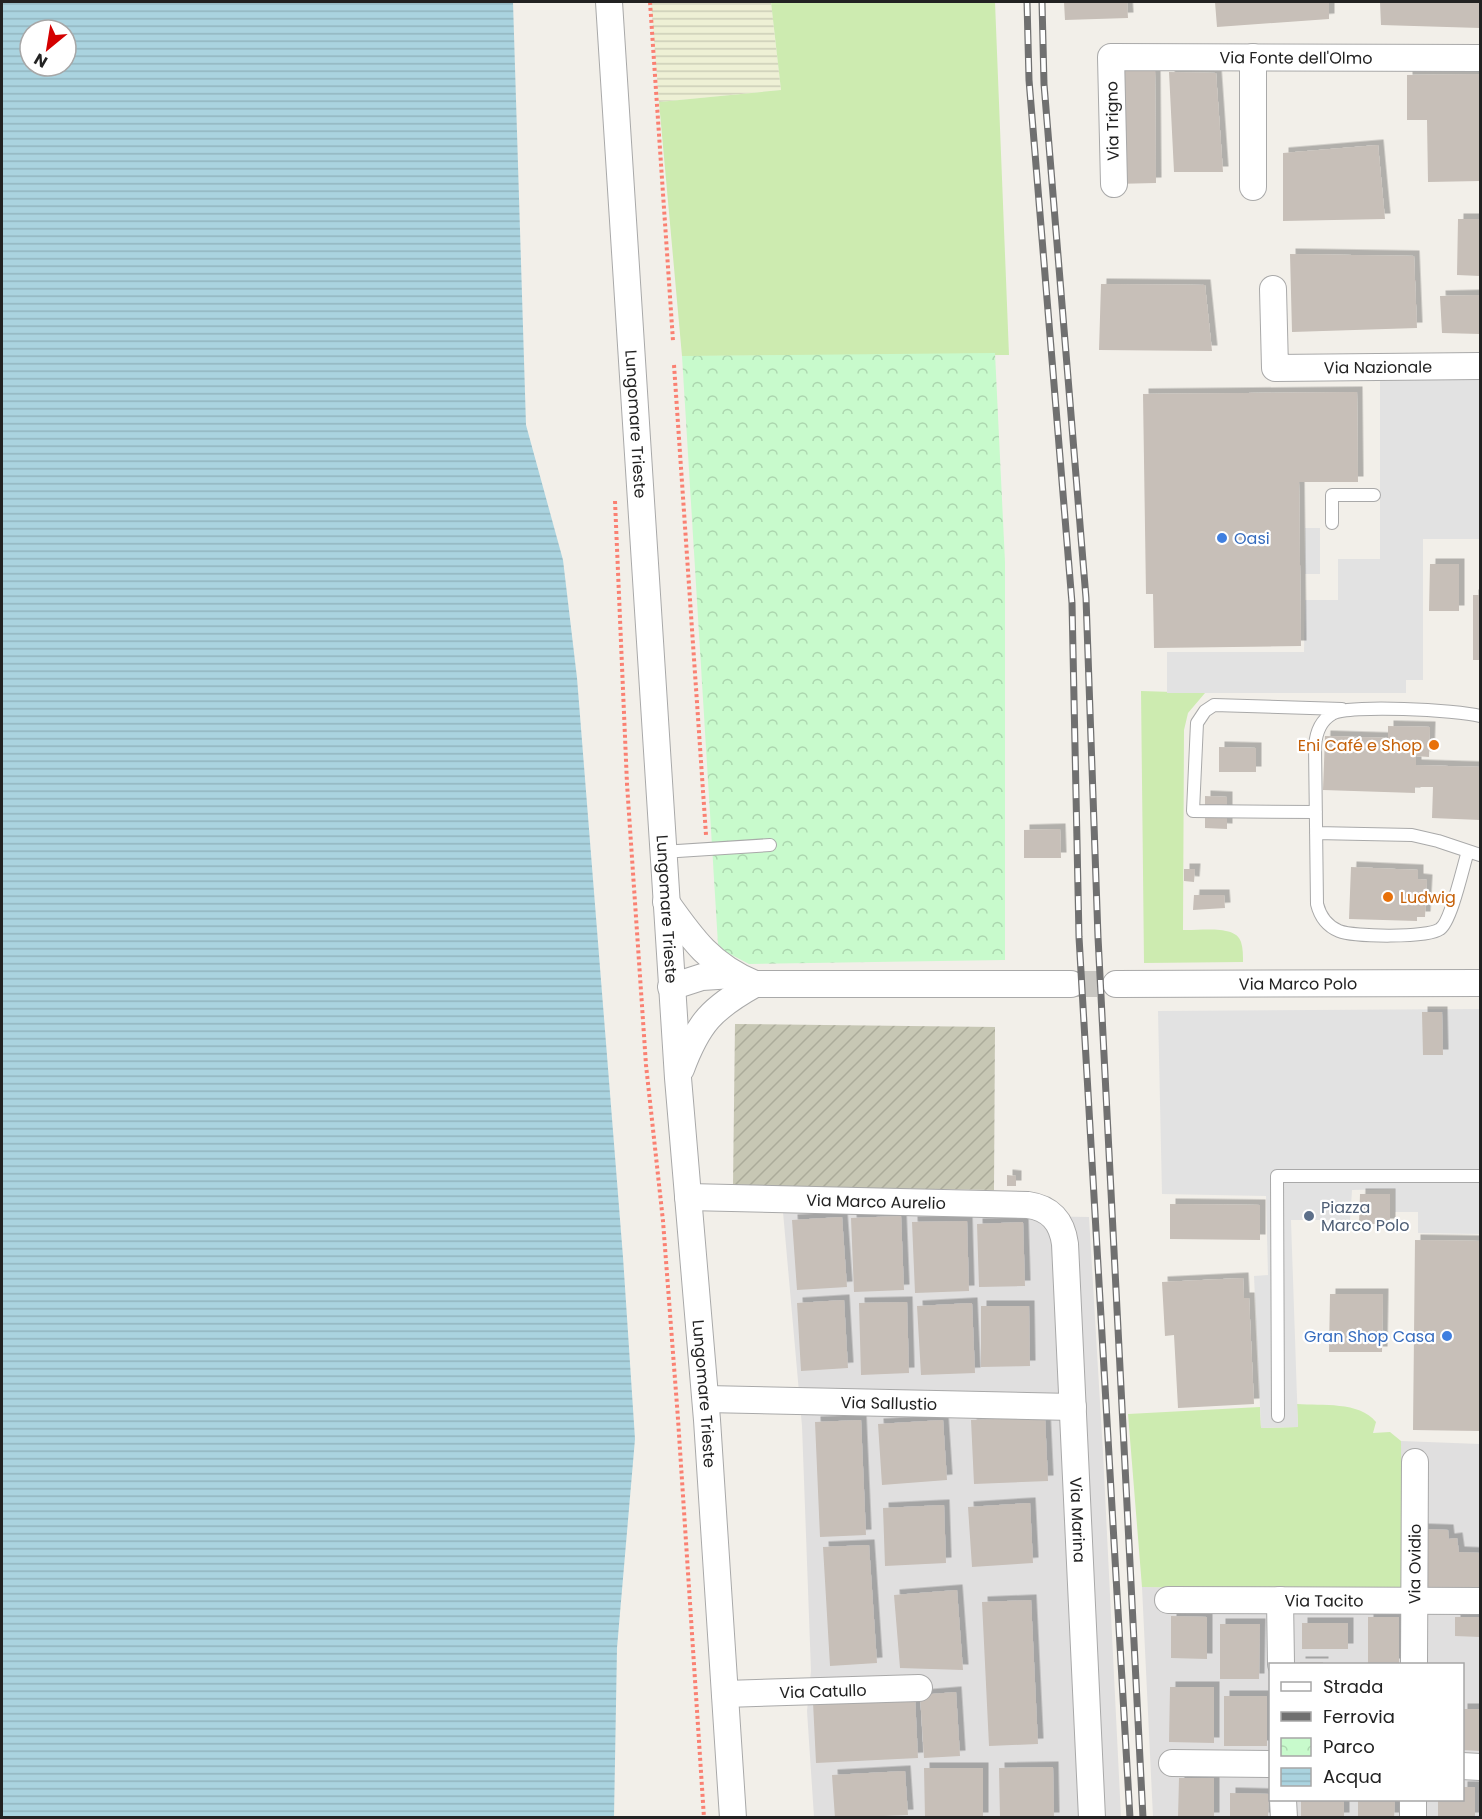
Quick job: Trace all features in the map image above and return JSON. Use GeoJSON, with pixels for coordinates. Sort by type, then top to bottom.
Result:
{"type":"FeatureCollection","features":[{"type":"Feature","properties":{"kind":"street","name":"Lungomare Trieste"},"geometry":{"type":"LineString","coordinates":[[609,2],[671,987],[706,1399],[733,1818]]}},
{"type":"Feature","properties":{"kind":"street","name":"Via Fonte dell'Olmo"},"geometry":{"type":"LineString","coordinates":[[1111,57],[1480,58]]}},
{"type":"Feature","properties":{"kind":"street","name":"Via Trigno"},"geometry":{"type":"LineString","coordinates":[[1111,57],[1114,184]]}},
{"type":"Feature","properties":{"kind":"street"},"geometry":{"type":"LineString","coordinates":[[1253,57],[1253,187]]}},
{"type":"Feature","properties":{"kind":"street","name":"Via Nazionale"},"geometry":{"type":"LineString","coordinates":[[1274,289],[1275,368],[1480,366]]}},
{"type":"Feature","properties":{"kind":"street"},"geometry":{"type":"LineString","coordinates":[[666,902],[695,942],[740,985]]}},
{"type":"Feature","properties":{"kind":"street"},"geometry":{"type":"LineString","coordinates":[[671,987],[702,977],[740,985],[1071,984]]}},
{"type":"Feature","properties":{"kind":"street","name":"Via Marco Polo"},"geometry":{"type":"LineString","coordinates":[[1116,984],[1480,983]]}},
{"type":"Feature","properties":{"kind":"street"},"geometry":{"type":"LineString","coordinates":[[678,1077],[697,1031],[740,985]]}},
{"type":"Feature","properties":{"kind":"street","name":"Via Marco Aurelio"},"geometry":{"type":"LineString","coordinates":[[688,1197],[1028,1205],[1045,1209],[1058,1222]]}},
{"type":"Feature","properties":{"kind":"street","name":"Via Marina"},"geometry":{"type":"LineString","coordinates":[[1058,1222],[1065,1244],[1092,1818]]}},
{"type":"Feature","properties":{"kind":"street","name":"Via Sallustio"},"geometry":{"type":"LineString","coordinates":[[706,1399],[1073,1407]]}},
{"type":"Feature","properties":{"kind":"street","name":"Via Ovidio"},"geometry":{"type":"LineString","coordinates":[[1414,1663],[1415,1462]]}},
{"type":"Feature","properties":{"kind":"street","name":"Via Tacito"},"geometry":{"type":"LineString","coordinates":[[1168,1600],[1480,1601]]}},
{"type":"Feature","properties":{"kind":"street"},"geometry":{"type":"LineString","coordinates":[[1280,1600],[1281,1663]]}},
{"type":"Feature","properties":{"kind":"street","name":"Via Catullo"},"geometry":{"type":"LineString","coordinates":[[725,1694],[920,1688]]}},
{"type":"Feature","properties":{"kind":"street"},"geometry":{"type":"LineString","coordinates":[[1172,1763],[1269,1764]]}},
{"type":"Feature","properties":{"kind":"street"},"geometry":{"type":"LineString","coordinates":[[1464,1767],[1480,1767]]}},
{"type":"Feature","properties":{"kind":"street"},"geometry":{"type":"LineString","coordinates":[[1283,1801],[1284,1818]]}},
{"type":"Feature","properties":{"kind":"street"},"geometry":{"type":"LineString","coordinates":[[1413,1801],[1413,1818]]}},
{"type":"Feature","properties":{"kind":"lane"},"geometry":{"type":"LineString","coordinates":[[1332,523],[1332,495],[1374,495]]}},
{"type":"Feature","properties":{"kind":"lane"},"geometry":{"type":"LineString","coordinates":[[1316,812],[1193,811],[1197,723],[1206,711],[1214,705],[1452,711],[1480,716]]}},
{"type":"Feature","properties":{"kind":"lane"},"geometry":{"type":"LineString","coordinates":[[1351,709],[1332,714],[1319,727],[1316,737],[1316,833],[1319,910],[1323,919],[1329,926],[1349,934],[1424,935],[1439,930],[1448,920],[1468,851]]}},
{"type":"Feature","properties":{"kind":"lane"},"geometry":{"type":"LineString","coordinates":[[1316,833],[1412,835],[1480,855]]}},
{"type":"Feature","properties":{"kind":"lane"},"geometry":{"type":"LineString","coordinates":[[662,852],[770,845]]}},
{"type":"Feature","properties":{"kind":"lane"},"geometry":{"type":"LineString","coordinates":[[1278,1416],[1277,1176],[1480,1176]]}},
{"type":"Feature","properties":{"kind":"path"},"geometry":{"type":"LineString","coordinates":[[650,2],[673,341]]}},
{"type":"Feature","properties":{"kind":"path"},"geometry":{"type":"LineString","coordinates":[[674,365],[707,842]]}},
{"type":"Feature","properties":{"kind":"path","name":"Lungomare Trieste"},"geometry":{"type":"LineString","coordinates":[[615,497],[629,807],[646,1065],[663,1221],[704,1818]]}},
{"type":"Feature","properties":{"kind":"shaded area"},"geometry":{"type":"Polygon","coordinates":[[[651,2],[771,2],[781,90],[659,102],[651,2]]]}},
{"type":"Feature","properties":{"kind":"shaded area"},"geometry":{"type":"Polygon","coordinates":[[[1380,378],[1480,378],[1480,539],[1423,539],[1423,680],[1406,680],[1406,693],[1167,693],[1167,652],[1304,652],[1305,600],[1338,600],[1338,559],[1380,559],[1380,378]]]}},
{"type":"Feature","properties":{"kind":"shaded area"},"geometry":{"type":"Polygon","coordinates":[[[1305,528],[1320,528],[1320,574],[1305,574],[1305,528]]]}},
{"type":"Feature","properties":{"kind":"shaded area","name":"Piazza Marco Polo"},"geometry":{"type":"Polygon","coordinates":[[[1480,1009],[1480,1234],[1418,1233],[1418,1212],[1395,1212],[1395,1189],[1352,1190],[1350,1220],[1291,1220],[1298,1427],[1261,1428],[1254,1276],[1268,1275],[1266,1196],[1162,1194],[1158,1011],[1480,1009]]]}},
{"type":"Feature","properties":{"kind":"shaded area"},"geometry":{"type":"Polygon","coordinates":[[[735,1024],[995,1027],[994,1190],[733,1186],[735,1024]]]}},
{"type":"Feature","properties":{"kind":"shaded area"},"geometry":{"type":"Polygon","coordinates":[[[783,1212],[1089,1217],[1121,1817],[814,1817],[807,1711],[811,1671],[802,1426],[783,1212]]]}},
{"type":"Feature","properties":{"kind":"shaded area"},"geometry":{"type":"Polygon","coordinates":[[[1401,1441],[1480,1444],[1480,1817],[1153,1817],[1142,1587],[1401,1591],[1401,1441]]]}},
{"type":"Feature","properties":{"kind":"green space"},"geometry":{"type":"Polygon","coordinates":[[[771,2],[995,2],[1009,355],[682,356],[659,102],[781,90],[771,2]]]}},
{"type":"Feature","properties":{"kind":"green space"},"geometry":{"type":"Polygon","coordinates":[[[995,353],[1005,562],[1005,960],[749,964],[726,952],[718,944],[682,356],[995,353]]]}},
{"type":"Feature","properties":{"kind":"green space"},"geometry":{"type":"Polygon","coordinates":[[[1141,691],[1205,693],[1188,713],[1184,730],[1183,930],[1216,930],[1238,936],[1243,949],[1243,962],[1144,963],[1141,691]]]}},
{"type":"Feature","properties":{"kind":"green space"},"geometry":{"type":"Polygon","coordinates":[[[1297,1404],[1339,1406],[1360,1411],[1369,1415],[1376,1422],[1373,1433],[1390,1432],[1401,1441],[1402,1591],[1142,1587],[1128,1414],[1260,1407],[1261,1428],[1298,1427],[1297,1404]]]}},
{"type":"Feature","properties":{"kind":"water"},"geometry":{"type":"Polygon","coordinates":[[[2,2],[513,2],[526,425],[563,560],[577,678],[623,1257],[635,1439],[617,1648],[614,1817],[2,1817],[2,2]]]}},
{"type":"Feature","properties":{"kind":"building"},"geometry":{"type":"Polygon","coordinates":[[[1064,2],[1127,2],[1128,18],[1065,20],[1064,2]]]}},
{"type":"Feature","properties":{"kind":"building"},"geometry":{"type":"Polygon","coordinates":[[[1215,2],[1329,2],[1329,19],[1217,27],[1215,2]]]}},
{"type":"Feature","properties":{"kind":"building"},"geometry":{"type":"Polygon","coordinates":[[[1380,2],[1480,2],[1480,28],[1381,25],[1380,2]]]}},
{"type":"Feature","properties":{"kind":"building"},"geometry":{"type":"Polygon","coordinates":[[[1111,69],[1155,71],[1156,183],[1114,184],[1111,69]]]}},
{"type":"Feature","properties":{"kind":"building"},"geometry":{"type":"Polygon","coordinates":[[[1169,72],[1216,73],[1223,172],[1174,172],[1169,72]]]}},
{"type":"Feature","properties":{"kind":"building"},"geometry":{"type":"Polygon","coordinates":[[[1480,74],[1480,181],[1428,182],[1427,120],[1407,120],[1407,75],[1480,74]]]}},
{"type":"Feature","properties":{"kind":"building"},"geometry":{"type":"Polygon","coordinates":[[[1378,145],[1385,219],[1283,221],[1283,153],[1378,145]]]}},
{"type":"Feature","properties":{"kind":"building"},"geometry":{"type":"Polygon","coordinates":[[[1458,219],[1480,219],[1480,276],[1457,275],[1458,219]]]}},
{"type":"Feature","properties":{"kind":"building"},"geometry":{"type":"Polygon","coordinates":[[[1290,254],[1414,256],[1417,328],[1292,332],[1290,254]]]}},
{"type":"Feature","properties":{"kind":"building"},"geometry":{"type":"Polygon","coordinates":[[[1101,284],[1205,285],[1212,351],[1099,350],[1101,284]]]}},
{"type":"Feature","properties":{"kind":"building"},"geometry":{"type":"Polygon","coordinates":[[[1480,295],[1480,334],[1442,333],[1440,296],[1480,295]]]}},
{"type":"Feature","properties":{"kind":"building","name":"Oasi"},"geometry":{"type":"Polygon","coordinates":[[[1357,392],[1358,482],[1299,482],[1301,646],[1154,648],[1153,594],[1146,594],[1143,394],[1357,392]]]}},
{"type":"Feature","properties":{"kind":"building"},"geometry":{"type":"Polygon","coordinates":[[[1430,564],[1459,564],[1459,611],[1429,611],[1430,564]]]}},
{"type":"Feature","properties":{"kind":"building"},"geometry":{"type":"Polygon","coordinates":[[[1473,595],[1480,595],[1480,660],[1473,660],[1473,595]]]}},
{"type":"Feature","properties":{"kind":"building"},"geometry":{"type":"Polygon","coordinates":[[[1388,726],[1430,727],[1429,757],[1416,756],[1416,765],[1480,767],[1480,820],[1432,818],[1433,787],[1415,787],[1415,793],[1323,790],[1325,736],[1388,738],[1388,726]]]}},
{"type":"Feature","properties":{"kind":"building"},"geometry":{"type":"Polygon","coordinates":[[[1219,747],[1256,748],[1256,772],[1219,772],[1219,747]]]}},
{"type":"Feature","properties":{"kind":"building"},"geometry":{"type":"Polygon","coordinates":[[[1205,796],[1227,797],[1227,829],[1205,828],[1205,796]]]}},
{"type":"Feature","properties":{"kind":"building"},"geometry":{"type":"Polygon","coordinates":[[[1060,829],[1061,858],[1024,858],[1024,830],[1060,829]]]}},
{"type":"Feature","properties":{"kind":"building"},"geometry":{"type":"Polygon","coordinates":[[[1351,867],[1418,870],[1418,879],[1427,880],[1425,917],[1417,917],[1417,921],[1349,919],[1351,867]]]}},
{"type":"Feature","properties":{"kind":"building"},"geometry":{"type":"Polygon","coordinates":[[[1184,869],[1195,869],[1194,882],[1184,881],[1184,869]]]}},
{"type":"Feature","properties":{"kind":"building"},"geometry":{"type":"Polygon","coordinates":[[[1194,895],[1224,895],[1225,908],[1193,910],[1194,895]]]}},
{"type":"Feature","properties":{"kind":"building"},"geometry":{"type":"Polygon","coordinates":[[[1422,1012],[1442,1012],[1443,1055],[1423,1055],[1422,1012]]]}},
{"type":"Feature","properties":{"kind":"building"},"geometry":{"type":"Polygon","coordinates":[[[1007,1175],[1016,1176],[1016,1186],[1007,1186],[1007,1175]]]}},
{"type":"Feature","properties":{"kind":"building"},"geometry":{"type":"Polygon","coordinates":[[[1360,1194],[1390,1194],[1390,1224],[1359,1224],[1360,1194]]]}},
{"type":"Feature","properties":{"kind":"building"},"geometry":{"type":"Polygon","coordinates":[[[1170,1204],[1260,1205],[1260,1240],[1170,1239],[1170,1204]]]}},
{"type":"Feature","properties":{"kind":"building"},"geometry":{"type":"Polygon","coordinates":[[[901,1216],[904,1290],[854,1292],[851,1218],[901,1216]]]}},
{"type":"Feature","properties":{"kind":"building"},"geometry":{"type":"Polygon","coordinates":[[[842,1217],[847,1287],[797,1290],[792,1220],[842,1217]]]}},
{"type":"Feature","properties":{"kind":"building"},"geometry":{"type":"Polygon","coordinates":[[[967,1221],[969,1291],[915,1293],[912,1222],[967,1221]]]}},
{"type":"Feature","properties":{"kind":"building"},"geometry":{"type":"Polygon","coordinates":[[[1023,1222],[1025,1286],[979,1287],[977,1224],[1023,1222]]]}},
{"type":"Feature","properties":{"kind":"building","name":"Gran Shop Casa"},"geometry":{"type":"Polygon","coordinates":[[[1415,1240],[1480,1241],[1480,1431],[1413,1430],[1415,1240]]]}},
{"type":"Feature","properties":{"kind":"building"},"geometry":{"type":"Polygon","coordinates":[[[1243,1278],[1244,1298],[1249,1298],[1254,1404],[1178,1408],[1174,1335],[1165,1336],[1162,1282],[1243,1278]]]}},
{"type":"Feature","properties":{"kind":"building"},"geometry":{"type":"Polygon","coordinates":[[[1330,1294],[1383,1294],[1382,1352],[1329,1352],[1330,1294]]]}},
{"type":"Feature","properties":{"kind":"building"},"geometry":{"type":"Polygon","coordinates":[[[844,1300],[848,1368],[801,1371],[797,1303],[844,1300]]]}},
{"type":"Feature","properties":{"kind":"building"},"geometry":{"type":"Polygon","coordinates":[[[907,1302],[909,1373],[861,1375],[859,1303],[907,1302]]]}},
{"type":"Feature","properties":{"kind":"building"},"geometry":{"type":"Polygon","coordinates":[[[972,1303],[975,1373],[921,1375],[917,1306],[972,1303]]]}},
{"type":"Feature","properties":{"kind":"building"},"geometry":{"type":"Polygon","coordinates":[[[981,1306],[1029,1306],[1030,1366],[981,1367],[981,1306]]]}},
{"type":"Feature","properties":{"kind":"building"},"geometry":{"type":"Polygon","coordinates":[[[1045,1417],[1048,1481],[974,1484],[971,1420],[1045,1417]]]}},
{"type":"Feature","properties":{"kind":"building"},"geometry":{"type":"Polygon","coordinates":[[[861,1420],[866,1535],[820,1537],[815,1422],[861,1420]]]}},
{"type":"Feature","properties":{"kind":"building"},"geometry":{"type":"Polygon","coordinates":[[[943,1420],[947,1480],[882,1485],[878,1424],[943,1420]]]}},
{"type":"Feature","properties":{"kind":"building"},"geometry":{"type":"Polygon","coordinates":[[[1030,1503],[1033,1563],[972,1567],[968,1507],[1030,1503]]]}},
{"type":"Feature","properties":{"kind":"building"},"geometry":{"type":"Polygon","coordinates":[[[944,1505],[946,1563],[885,1566],[883,1508],[944,1505]]]}},
{"type":"Feature","properties":{"kind":"building"},"geometry":{"type":"Polygon","coordinates":[[[1421,1529],[1448,1530],[1449,1539],[1457,1538],[1459,1552],[1480,1553],[1480,1593],[1422,1592],[1421,1529]]]}},
{"type":"Feature","properties":{"kind":"building"},"geometry":{"type":"Polygon","coordinates":[[[869,1545],[877,1663],[830,1666],[823,1547],[869,1545]]]}},
{"type":"Feature","properties":{"kind":"building"},"geometry":{"type":"Polygon","coordinates":[[[957,1590],[963,1670],[900,1668],[894,1595],[957,1590]]]}},
{"type":"Feature","properties":{"kind":"building"},"geometry":{"type":"Polygon","coordinates":[[[1031,1600],[1038,1744],[989,1746],[982,1602],[1031,1600]]]}},
{"type":"Feature","properties":{"kind":"building"},"geometry":{"type":"Polygon","coordinates":[[[1171,1616],[1207,1617],[1207,1659],[1171,1658],[1171,1616]]]}},
{"type":"Feature","properties":{"kind":"building"},"geometry":{"type":"Polygon","coordinates":[[[1368,1617],[1399,1617],[1399,1663],[1368,1663],[1368,1617]]]}},
{"type":"Feature","properties":{"kind":"building"},"geometry":{"type":"Polygon","coordinates":[[[1455,1617],[1480,1617],[1480,1637],[1455,1636],[1455,1617]]]}},
{"type":"Feature","properties":{"kind":"building"},"geometry":{"type":"Polygon","coordinates":[[[1302,1623],[1348,1623],[1348,1649],[1302,1649],[1302,1623]]]}},
{"type":"Feature","properties":{"kind":"building"},"geometry":{"type":"Polygon","coordinates":[[[1220,1624],[1260,1624],[1259,1679],[1220,1679],[1220,1624]]]}},
{"type":"Feature","properties":{"kind":"building"},"geometry":{"type":"Polygon","coordinates":[[[1300,1662],[1323,1662],[1323,1663],[1300,1662]]]}},
{"type":"Feature","properties":{"kind":"building"},"geometry":{"type":"Polygon","coordinates":[[[1170,1687],[1214,1687],[1214,1743],[1169,1742],[1170,1687]]]}},
{"type":"Feature","properties":{"kind":"building"},"geometry":{"type":"Polygon","coordinates":[[[956,1692],[960,1756],[924,1758],[920,1695],[956,1692]]]}},
{"type":"Feature","properties":{"kind":"building"},"geometry":{"type":"Polygon","coordinates":[[[1224,1696],[1267,1696],[1267,1746],[1224,1746],[1224,1696]]]}},
{"type":"Feature","properties":{"kind":"building"},"geometry":{"type":"Polygon","coordinates":[[[915,1697],[918,1758],[816,1763],[813,1702],[915,1697]]]}},
{"type":"Feature","properties":{"kind":"building"},"geometry":{"type":"Polygon","coordinates":[[[1464,1709],[1480,1709],[1480,1751],[1464,1750],[1464,1709]]]}},
{"type":"Feature","properties":{"kind":"building"},"geometry":{"type":"Polygon","coordinates":[[[1053,1767],[1054,1818],[1000,1818],[999,1768],[1053,1767]]]}},
{"type":"Feature","properties":{"kind":"building"},"geometry":{"type":"Polygon","coordinates":[[[924,1768],[983,1768],[983,1818],[925,1818],[924,1768]]]}},
{"type":"Feature","properties":{"kind":"building"},"geometry":{"type":"Polygon","coordinates":[[[905,1771],[908,1815],[835,1818],[832,1775],[905,1771]]]}},
{"type":"Feature","properties":{"kind":"building"},"geometry":{"type":"Polygon","coordinates":[[[1179,1778],[1214,1778],[1214,1818],[1178,1818],[1179,1778]]]}},
{"type":"Feature","properties":{"kind":"building"},"geometry":{"type":"Polygon","coordinates":[[[1464,1787],[1475,1787],[1475,1818],[1438,1818],[1438,1801],[1464,1801],[1464,1787]]]}},
{"type":"Feature","properties":{"kind":"building"},"geometry":{"type":"Polygon","coordinates":[[[1230,1793],[1269,1794],[1268,1818],[1230,1818],[1230,1793]]]}},
{"type":"Feature","properties":{"kind":"building"},"geometry":{"type":"Polygon","coordinates":[[[1301,1801],[1344,1801],[1344,1818],[1301,1818],[1301,1801]]]}},
{"type":"Feature","properties":{"kind":"building"},"geometry":{"type":"Polygon","coordinates":[[[1358,1801],[1395,1801],[1394,1818],[1358,1818],[1358,1801]]]}},
{"type":"Feature","properties":{"kind":"tunnel"},"geometry":{"type":"LineString","coordinates":[[1071,984],[1116,984]]}},
{"type":"Feature","properties":{"kind":"railway"},"geometry":{"type":"LineString","coordinates":[[1027,2],[1029,80],[1072,603],[1079,937],[1130,1818]]}},
{"type":"Feature","properties":{"kind":"railway"},"geometry":{"type":"LineString","coordinates":[[1042,2],[1044,84],[1086,598],[1098,937],[1143,1818]]}},
{"type":"Feature","properties":{"kind":"place","name":"Oasi"},"geometry":{"type":"Point","coordinates":[1222,538]}},
{"type":"Feature","properties":{"kind":"place","name":"Eni Café e Shop"},"geometry":{"type":"Point","coordinates":[1434,745]}},
{"type":"Feature","properties":{"kind":"place","name":"Ludwig"},"geometry":{"type":"Point","coordinates":[1388,897]}},
{"type":"Feature","properties":{"kind":"place","name":"Piazza Marco Polo"},"geometry":{"type":"Point","coordinates":[1309,1216]}},
{"type":"Feature","properties":{"kind":"place","name":"Gran Shop Casa"},"geometry":{"type":"Point","coordinates":[1447,1336]}}]}
